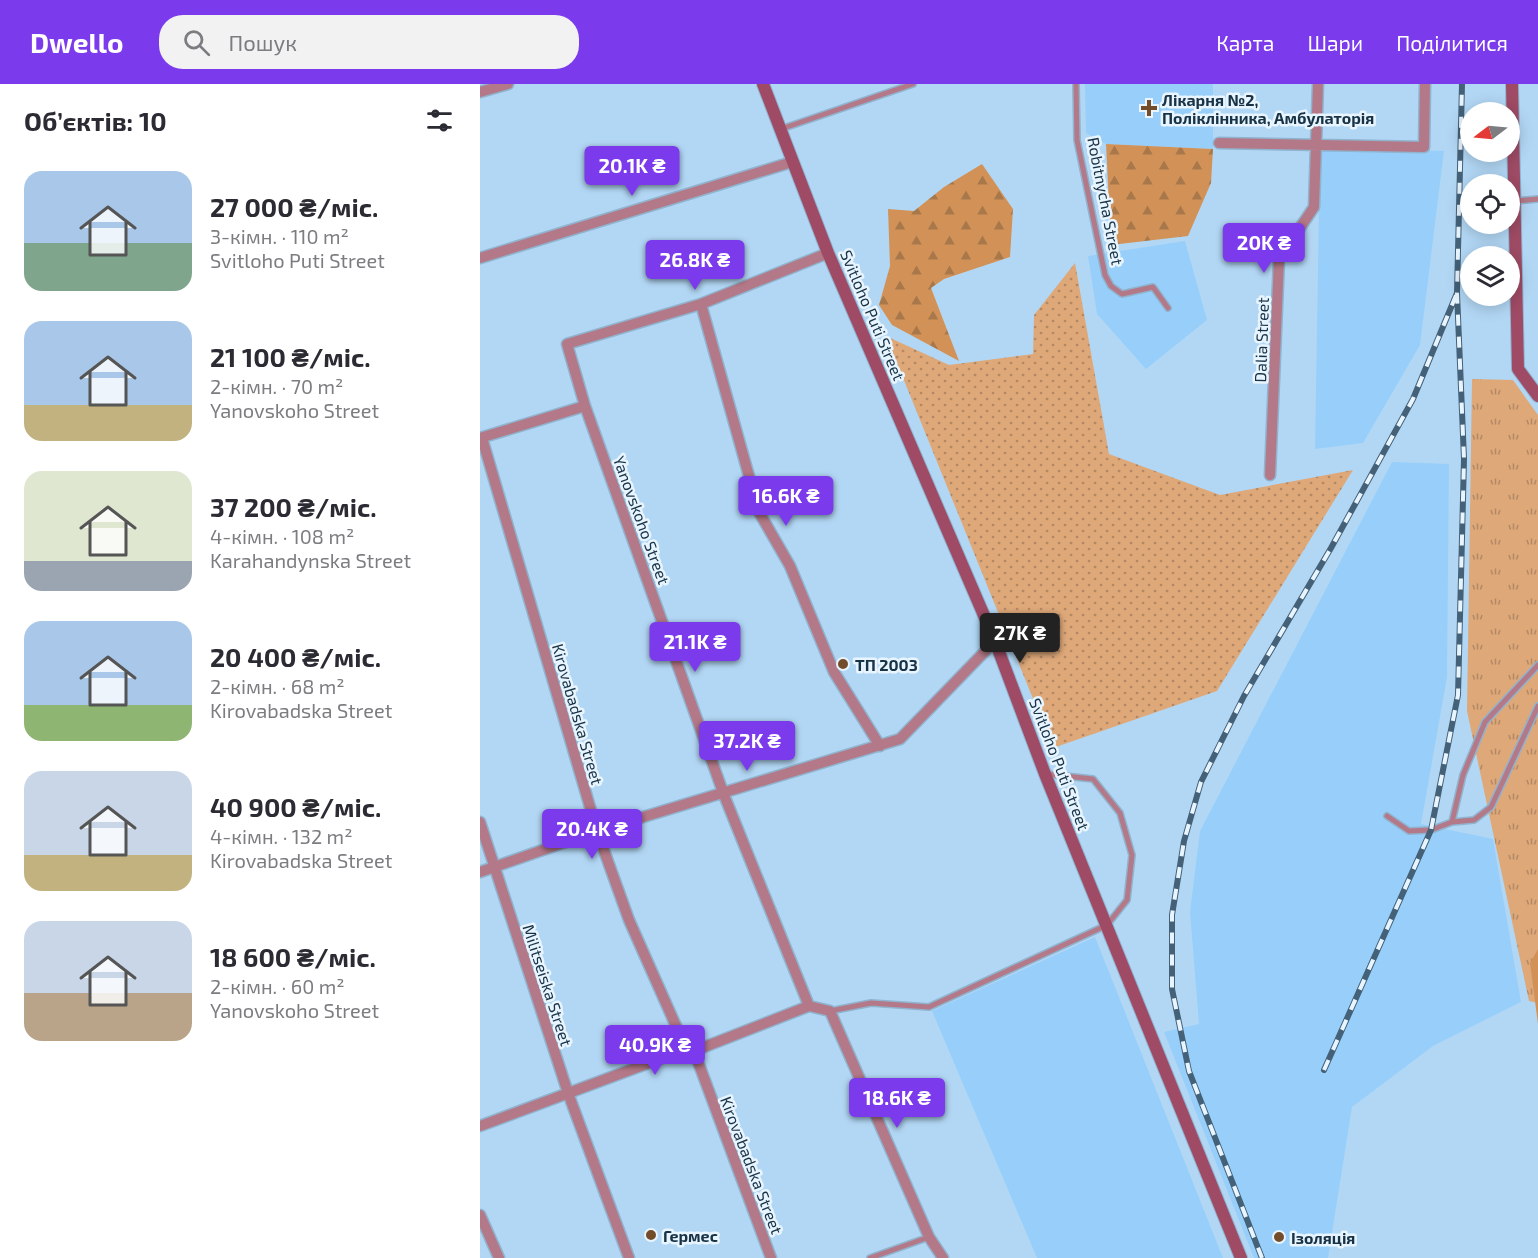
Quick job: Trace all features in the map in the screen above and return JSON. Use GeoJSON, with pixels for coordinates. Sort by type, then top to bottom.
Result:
{"type":"FeatureCollection","features":[{"type":"Feature","properties":{"kind":"main road","name":"Svitloho Puti Street"},"geometry":{"type":"LineString","coordinates":[[763,84],[828,253],[995,641],[1045,774],[1241,1258]]}},
{"type":"Feature","properties":{"kind":"main road"},"geometry":{"type":"LineString","coordinates":[[1512,84],[1515,174]]}},
{"type":"Feature","properties":{"kind":"main road"},"geometry":{"type":"LineString","coordinates":[[1516,234],[1518,369],[1538,396]]}},
{"type":"Feature","properties":{"kind":"street"},"geometry":{"type":"LineString","coordinates":[[480,92],[507,84]]}},
{"type":"Feature","properties":{"kind":"street","name":"Dalia Street"},"geometry":{"type":"LineString","coordinates":[[1270,475],[1279,259],[1314,207],[1318,84]]}},
{"type":"Feature","properties":{"kind":"street"},"geometry":{"type":"LineString","coordinates":[[1219,143],[1424,147],[1425,84]]}},
{"type":"Feature","properties":{"kind":"street"},"geometry":{"type":"LineString","coordinates":[[480,258],[792,162]]}},
{"type":"Feature","properties":{"kind":"street"},"geometry":{"type":"LineString","coordinates":[[828,253],[701,304],[759,512],[790,566],[834,672],[880,746]]}},
{"type":"Feature","properties":{"kind":"street","name":"Yanovskoho Street"},"geometry":{"type":"LineString","coordinates":[[701,304],[567,344],[585,406],[724,795],[809,1006]]}},
{"type":"Feature","properties":{"kind":"street"},"geometry":{"type":"LineString","coordinates":[[481,438],[585,406]]}},
{"type":"Feature","properties":{"kind":"street","name":"Kirovabadska Street"},"geometry":{"type":"LineString","coordinates":[[481,438],[597,831],[629,920],[680,1035],[694,1051],[771,1258]]}},
{"type":"Feature","properties":{"kind":"street"},"geometry":{"type":"LineString","coordinates":[[480,872],[597,831],[724,795],[900,739],[995,641]]}},
{"type":"Feature","properties":{"kind":"street","name":"Militseiska Street"},"geometry":{"type":"LineString","coordinates":[[480,822],[568,1093],[629,1258]]}},
{"type":"Feature","properties":{"kind":"street"},"geometry":{"type":"LineString","coordinates":[[480,1126],[674,1054],[694,1051],[809,1006],[830,1011],[929,1237],[943,1258]]}},
{"type":"Feature","properties":{"kind":"street"},"geometry":{"type":"LineString","coordinates":[[480,1215],[499,1258]]}},
{"type":"Feature","properties":{"kind":"lane"},"geometry":{"type":"LineString","coordinates":[[780,130],[913,84]]}},
{"type":"Feature","properties":{"kind":"lane","name":"Robitnycha Street"},"geometry":{"type":"LineString","coordinates":[[1076,84],[1077,140],[1105,275],[1111,286],[1122,294],[1153,287],[1168,308]]}},
{"type":"Feature","properties":{"kind":"lane"},"geometry":{"type":"LineString","coordinates":[[1520,201],[1538,199]]}},
{"type":"Feature","properties":{"kind":"lane"},"geometry":{"type":"LineString","coordinates":[[1452,822],[1463,775],[1485,722],[1538,665]]}},
{"type":"Feature","properties":{"kind":"lane"},"geometry":{"type":"LineString","coordinates":[[1387,816],[1408,831],[1431,830],[1452,822],[1474,820],[1491,807],[1538,706]]}},
{"type":"Feature","properties":{"kind":"lane"},"geometry":{"type":"LineString","coordinates":[[830,1011],[871,1003],[929,1007],[1107,925],[1128,900],[1132,855],[1120,813],[1093,779],[1045,774]]}},
{"type":"Feature","properties":{"kind":"lane"},"geometry":{"type":"LineString","coordinates":[[870,1258],[929,1237]]}},
{"type":"Feature","properties":{"kind":"shaded area","name":"Лікарня №2, Поліклінника, Амбулаторія"},"geometry":{"type":"Polygon","coordinates":[[[1085,84],[1213,84],[1213,149],[1106,144],[1086,133],[1085,84]]]}},
{"type":"Feature","properties":{"kind":"shaded area"},"geometry":{"type":"Polygon","coordinates":[[[1320,148],[1444,151],[1420,345],[1363,443],[1315,449],[1320,148]]]}},
{"type":"Feature","properties":{"kind":"shaded area"},"geometry":{"type":"Polygon","coordinates":[[[1185,241],[1207,320],[1146,369],[1097,314],[1088,256],[1185,241]]]}},
{"type":"Feature","properties":{"kind":"shaded area"},"geometry":{"type":"Polygon","coordinates":[[[1392,462],[1449,464],[1447,677],[1421,824],[1493,839],[1521,1002],[1433,1046],[1352,1107],[1328,1258],[1254,1258],[1164,1032],[1199,1024],[1190,912],[1200,831],[1392,462]]]}},
{"type":"Feature","properties":{"kind":"shaded area"},"geometry":{"type":"Polygon","coordinates":[[[1095,937],[1223,1258],[1037,1258],[932,1011],[1095,937]]]}},
{"type":"Feature","properties":{"kind":"green space"},"geometry":{"type":"Polygon","coordinates":[[[1106,144],[1213,149],[1211,183],[1188,236],[1111,245],[1106,144]]]}},
{"type":"Feature","properties":{"kind":"green space"},"geometry":{"type":"Polygon","coordinates":[[[982,164],[1013,209],[1010,257],[944,279],[931,288],[959,361],[892,325],[879,305],[890,266],[888,209],[914,211],[944,187],[982,164]]]}},
{"type":"Feature","properties":{"kind":"green space"},"geometry":{"type":"Polygon","coordinates":[[[1075,263],[1109,454],[1220,495],[1353,470],[1217,691],[1053,748],[886,336],[949,365],[1033,354],[1034,315],[1075,263]]]}},
{"type":"Feature","properties":{"kind":"green space"},"geometry":{"type":"Polygon","coordinates":[[[1472,379],[1513,380],[1538,415],[1538,1003],[1529,1001],[1467,711],[1472,379]]]}},
{"type":"Feature","properties":{"kind":"green space"},"geometry":{"type":"Polygon","coordinates":[[[1538,949],[1538,1024],[1530,963],[1538,949]]]}},
{"type":"Feature","properties":{"kind":"railway"},"geometry":{"type":"LineString","coordinates":[[1324,1070],[1431,830],[1458,695],[1464,459],[1457,293],[1462,84]]}},
{"type":"Feature","properties":{"kind":"railway"},"geometry":{"type":"LineString","coordinates":[[1262,1258],[1189,1071],[1172,989],[1172,915],[1184,841],[1201,782],[1244,696],[1331,548],[1413,399],[1457,293]]}},
{"type":"Feature","properties":{"kind":"place","name":"Лікарня №2, Поліклінника, Амбулаторія"},"geometry":{"type":"Point","coordinates":[1149,108]}},
{"type":"Feature","properties":{"kind":"place","name":"ТП 2003"},"geometry":{"type":"Point","coordinates":[843,664]}},
{"type":"Feature","properties":{"kind":"place","name":"Гермес"},"geometry":{"type":"Point","coordinates":[651,1235]}},
{"type":"Feature","properties":{"kind":"place","name":"Ізоляція"},"geometry":{"type":"Point","coordinates":[1279,1237]}}]}
